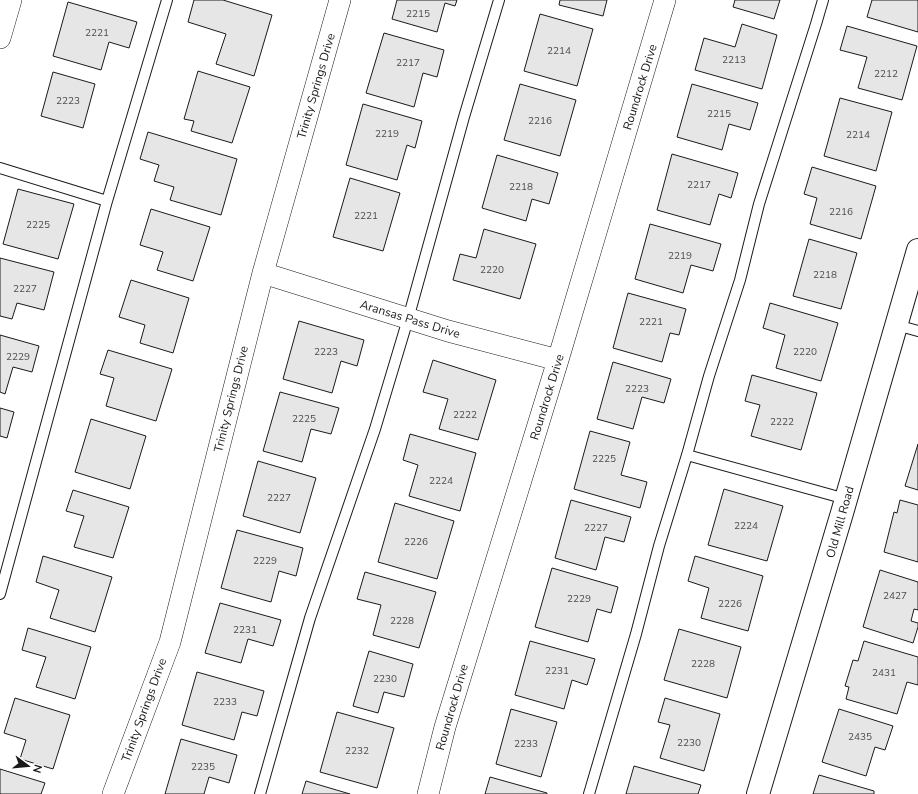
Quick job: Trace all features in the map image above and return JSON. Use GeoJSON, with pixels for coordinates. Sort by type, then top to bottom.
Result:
{"type":"FeatureCollection","features":[{"type":"Feature","properties":{"kind":"street"},"geometry":{"type":"LineString","coordinates":[[0,38],[11,0]]}},
{"type":"Feature","properties":{"kind":"street","name":"Trinity Springs Drive"},"geometry":{"type":"LineString","coordinates":[[114,794],[170,642],[263,273],[340,0]]}},
{"type":"Feature","properties":{"kind":"street","name":"Roundrock Drive"},"geometry":{"type":"LineString","coordinates":[[428,794],[445,727],[558,360],[665,0]]}},
{"type":"Feature","properties":{"kind":"street","name":"Old Mill Road"},"geometry":{"type":"LineString","coordinates":[[758,794],[918,250]]}},
{"type":"Feature","properties":{"kind":"street","name":"Aransas Pass Drive"},"geometry":{"type":"LineString","coordinates":[[263,273],[448,331],[558,360]]}},
{"type":"Feature","properties":{"kind":"lane"},"geometry":{"type":"LineString","coordinates":[[0,594],[107,201],[167,0]]}},
{"type":"Feature","properties":{"kind":"lane"},"geometry":{"type":"LineString","coordinates":[[260,794],[310,618],[375,429],[499,0]]}},
{"type":"Feature","properties":{"kind":"lane"},"geometry":{"type":"LineString","coordinates":[[589,794],[636,634],[659,546],[709,376],[740,280],[759,204],[814,32],[822,0]]}},
{"type":"Feature","properties":{"kind":"lane"},"geometry":{"type":"LineString","coordinates":[[0,168],[107,201]]}},
{"type":"Feature","properties":{"kind":"lane"},"geometry":{"type":"LineString","coordinates":[[896,325],[918,331]]}},
{"type":"Feature","properties":{"kind":"lane"},"geometry":{"type":"LineString","coordinates":[[687,455],[846,499]]}},
{"type":"Feature","properties":{"kind":"building"},"geometry":{"type":"Polygon","coordinates":[[[194,0],[223,0],[272,15],[254,76],[216,64],[226,34],[188,22],[194,0]]]}},
{"type":"Feature","properties":{"kind":"building"},"geometry":{"type":"Polygon","coordinates":[[[397,0],[457,0],[455,6],[445,3],[437,32],[392,19],[397,0]]]}},
{"type":"Feature","properties":{"kind":"building"},"geometry":{"type":"Polygon","coordinates":[[[560,0],[607,0],[603,16],[559,5],[560,0]]]}},
{"type":"Feature","properties":{"kind":"building"},"geometry":{"type":"Polygon","coordinates":[[[735,0],[780,0],[774,19],[733,7],[735,0]]]}},
{"type":"Feature","properties":{"kind":"building"},"geometry":{"type":"Polygon","coordinates":[[[872,0],[918,0],[918,32],[867,17],[872,0]]]}},
{"type":"Feature","properties":{"kind":"building"},"geometry":{"type":"Polygon","coordinates":[[[68,2],[137,22],[129,48],[109,42],[101,70],[53,56],[68,2]]]}},
{"type":"Feature","properties":{"kind":"building"},"geometry":{"type":"Polygon","coordinates":[[[540,14],[593,29],[577,86],[524,71],[540,14]]]}},
{"type":"Feature","properties":{"kind":"building"},"geometry":{"type":"Polygon","coordinates":[[[742,24],[777,35],[762,89],[695,70],[704,38],[735,47],[742,24]]]}},
{"type":"Feature","properties":{"kind":"building"},"geometry":{"type":"Polygon","coordinates":[[[847,26],[917,46],[902,100],[858,88],[867,57],[840,50],[847,26]]]}},
{"type":"Feature","properties":{"kind":"building"},"geometry":{"type":"Polygon","coordinates":[[[384,33],[444,50],[437,77],[423,73],[414,107],[366,93],[384,33]]]}},
{"type":"Feature","properties":{"kind":"building"},"geometry":{"type":"Polygon","coordinates":[[[198,71],[250,87],[232,143],[191,131],[194,121],[184,119],[198,71]]]}},
{"type":"Feature","properties":{"kind":"building"},"geometry":{"type":"Polygon","coordinates":[[[53,72],[95,84],[83,128],[41,116],[53,72]]]}},
{"type":"Feature","properties":{"kind":"building"},"geometry":{"type":"Polygon","coordinates":[[[520,84],[576,100],[560,156],[504,140],[520,84]]]}},
{"type":"Feature","properties":{"kind":"building"},"geometry":{"type":"Polygon","coordinates":[[[692,84],[758,103],[750,130],[729,124],[722,150],[677,137],[692,84]]]}},
{"type":"Feature","properties":{"kind":"building"},"geometry":{"type":"Polygon","coordinates":[[[840,98],[892,112],[876,171],[824,156],[840,98]]]}},
{"type":"Feature","properties":{"kind":"building"},"geometry":{"type":"Polygon","coordinates":[[[363,104],[422,121],[415,148],[407,145],[397,180],[346,165],[363,104]]]}},
{"type":"Feature","properties":{"kind":"building"},"geometry":{"type":"Polygon","coordinates":[[[148,132],[237,159],[221,215],[170,200],[174,187],[154,181],[159,165],[140,159],[148,132]]]}},
{"type":"Feature","properties":{"kind":"building"},"geometry":{"type":"Polygon","coordinates":[[[672,154],[738,173],[731,198],[719,194],[710,225],[657,210],[672,154]]]}},
{"type":"Feature","properties":{"kind":"building"},"geometry":{"type":"Polygon","coordinates":[[[497,155],[558,173],[549,204],[532,199],[526,221],[482,208],[497,155]]]}},
{"type":"Feature","properties":{"kind":"building"},"geometry":{"type":"Polygon","coordinates":[[[812,167],[876,186],[861,239],[810,224],[817,198],[804,194],[812,167]]]}},
{"type":"Feature","properties":{"kind":"building"},"geometry":{"type":"Polygon","coordinates":[[[350,178],[400,193],[383,251],[333,237],[350,178]]]}},
{"type":"Feature","properties":{"kind":"building"},"geometry":{"type":"Polygon","coordinates":[[[18,189],[74,204],[58,259],[3,244],[18,189]]]}},
{"type":"Feature","properties":{"kind":"building"},"geometry":{"type":"Polygon","coordinates":[[[151,209],[210,227],[193,281],[157,270],[163,252],[140,245],[151,209]]]}},
{"type":"Feature","properties":{"kind":"building"},"geometry":{"type":"Polygon","coordinates":[[[650,224],[721,244],[713,271],[691,265],[683,293],[635,279],[650,224]]]}},
{"type":"Feature","properties":{"kind":"building"},"geometry":{"type":"Polygon","coordinates":[[[484,229],[536,244],[520,299],[453,280],[460,254],[476,258],[484,229]]]}},
{"type":"Feature","properties":{"kind":"building"},"geometry":{"type":"Polygon","coordinates":[[[809,239],[857,253],[841,309],[793,296],[809,239]]]}},
{"type":"Feature","properties":{"kind":"building"},"geometry":{"type":"Polygon","coordinates":[[[0,258],[54,272],[44,310],[17,303],[12,319],[0,316],[0,258]]]}},
{"type":"Feature","properties":{"kind":"building"},"geometry":{"type":"Polygon","coordinates":[[[131,280],[189,298],[173,353],[140,343],[145,325],[119,317],[131,280]]]}},
{"type":"Feature","properties":{"kind":"building"},"geometry":{"type":"Polygon","coordinates":[[[628,293],[686,309],[679,335],[670,333],[662,362],[613,348],[628,293]]]}},
{"type":"Feature","properties":{"kind":"building"},"geometry":{"type":"Polygon","coordinates":[[[770,303],[838,323],[821,381],[776,368],[785,335],[763,328],[770,303]]]}},
{"type":"Feature","properties":{"kind":"building"},"geometry":{"type":"Polygon","coordinates":[[[299,321],[364,340],[357,366],[341,361],[332,393],[283,379],[299,321]]]}},
{"type":"Feature","properties":{"kind":"building"},"geometry":{"type":"Polygon","coordinates":[[[0,335],[39,346],[32,372],[13,367],[5,394],[0,392],[0,335]]]}},
{"type":"Feature","properties":{"kind":"building"},"geometry":{"type":"Polygon","coordinates":[[[108,350],[172,369],[156,421],[106,406],[114,378],[100,374],[108,350]]]}},
{"type":"Feature","properties":{"kind":"building"},"geometry":{"type":"Polygon","coordinates":[[[433,360],[496,380],[478,440],[439,429],[448,399],[423,392],[433,360]]]}},
{"type":"Feature","properties":{"kind":"building"},"geometry":{"type":"Polygon","coordinates":[[[613,362],[671,379],[664,403],[642,397],[633,429],[597,419],[613,362]]]}},
{"type":"Feature","properties":{"kind":"building"},"geometry":{"type":"Polygon","coordinates":[[[752,375],[817,393],[801,450],[751,436],[760,405],[745,401],[752,375]]]}},
{"type":"Feature","properties":{"kind":"building"},"geometry":{"type":"Polygon","coordinates":[[[280,392],[339,408],[331,434],[311,429],[302,462],[263,451],[280,392]]]}},
{"type":"Feature","properties":{"kind":"building"},"geometry":{"type":"Polygon","coordinates":[[[0,408],[14,412],[7,438],[0,436],[0,408]]]}},
{"type":"Feature","properties":{"kind":"building"},"geometry":{"type":"Polygon","coordinates":[[[91,419],[146,436],[130,489],[75,472],[91,419]]]}},
{"type":"Feature","properties":{"kind":"building"},"geometry":{"type":"Polygon","coordinates":[[[590,431],[630,442],[621,475],[647,482],[640,508],[574,489],[590,431]]]}},
{"type":"Feature","properties":{"kind":"building"},"geometry":{"type":"Polygon","coordinates":[[[410,434],[476,453],[460,511],[409,496],[418,465],[403,460],[410,434]]]}},
{"type":"Feature","properties":{"kind":"building"},"geometry":{"type":"Polygon","coordinates":[[[918,444],[918,490],[905,486],[918,444]]]}},
{"type":"Feature","properties":{"kind":"building"},"geometry":{"type":"Polygon","coordinates":[[[258,461],[316,478],[300,533],[243,516],[258,461]]]}},
{"type":"Feature","properties":{"kind":"building"},"geometry":{"type":"Polygon","coordinates":[[[724,489],[783,506],[767,561],[708,545],[724,489]]]}},
{"type":"Feature","properties":{"kind":"building"},"geometry":{"type":"Polygon","coordinates":[[[73,490],[129,507],[113,558],[74,547],[84,516],[66,511],[73,490]]]}},
{"type":"Feature","properties":{"kind":"building"},"geometry":{"type":"Polygon","coordinates":[[[571,500],[631,517],[624,542],[605,537],[596,570],[555,558],[571,500]]]}},
{"type":"Feature","properties":{"kind":"building"},"geometry":{"type":"Polygon","coordinates":[[[900,500],[918,505],[918,562],[884,552],[894,512],[897,513],[900,500]]]}},
{"type":"Feature","properties":{"kind":"building"},"geometry":{"type":"Polygon","coordinates":[[[395,503],[454,521],[437,579],[378,562],[395,503]]]}},
{"type":"Feature","properties":{"kind":"building"},"geometry":{"type":"Polygon","coordinates":[[[237,530],[303,548],[296,576],[279,571],[271,602],[221,588],[237,530]]]}},
{"type":"Feature","properties":{"kind":"building"},"geometry":{"type":"Polygon","coordinates":[[[43,556],[112,577],[95,632],[50,618],[59,590],[36,582],[43,556]]]}},
{"type":"Feature","properties":{"kind":"building"},"geometry":{"type":"Polygon","coordinates":[[[695,556],[763,576],[748,631],[701,618],[709,588],[688,581],[695,556]]]}},
{"type":"Feature","properties":{"kind":"building"},"geometry":{"type":"Polygon","coordinates":[[[552,568],[618,587],[611,613],[597,609],[588,642],[535,627],[552,568]]]}},
{"type":"Feature","properties":{"kind":"building"},"geometry":{"type":"Polygon","coordinates":[[[880,570],[918,582],[918,610],[914,609],[911,621],[918,623],[913,643],[863,627],[880,570]]]}},
{"type":"Feature","properties":{"kind":"building"},"geometry":{"type":"Polygon","coordinates":[[[365,572],[436,592],[419,648],[373,635],[381,605],[357,599],[365,572]]]}},
{"type":"Feature","properties":{"kind":"building"},"geometry":{"type":"Polygon","coordinates":[[[220,603],[281,620],[273,646],[248,639],[241,663],[205,653],[220,603]]]}},
{"type":"Feature","properties":{"kind":"building"},"geometry":{"type":"Polygon","coordinates":[[[28,628],[91,647],[75,699],[36,687],[46,657],[22,650],[28,628]]]}},
{"type":"Feature","properties":{"kind":"building"},"geometry":{"type":"Polygon","coordinates":[[[679,629],[741,647],[727,698],[664,680],[679,629]]]}},
{"type":"Feature","properties":{"kind":"building"},"geometry":{"type":"Polygon","coordinates":[[[530,641],[595,659],[587,685],[572,680],[564,709],[515,695],[530,641]]]}},
{"type":"Feature","properties":{"kind":"building"},"geometry":{"type":"Polygon","coordinates":[[[864,641],[918,657],[918,685],[907,682],[897,714],[846,699],[849,687],[845,686],[853,660],[858,661],[864,641]]]}},
{"type":"Feature","properties":{"kind":"building"},"geometry":{"type":"Polygon","coordinates":[[[369,651],[413,664],[404,697],[384,692],[378,713],[353,706],[369,651]]]}},
{"type":"Feature","properties":{"kind":"building"},"geometry":{"type":"Polygon","coordinates":[[[197,672],[264,691],[257,716],[242,712],[234,740],[182,725],[197,672]]]}},
{"type":"Feature","properties":{"kind":"building"},"geometry":{"type":"Polygon","coordinates":[[[15,698],[70,715],[53,769],[20,759],[26,740],[4,733],[15,698]]]}},
{"type":"Feature","properties":{"kind":"building"},"geometry":{"type":"Polygon","coordinates":[[[665,698],[720,714],[704,771],[660,758],[670,725],[658,722],[665,698]]]}},
{"type":"Feature","properties":{"kind":"building"},"geometry":{"type":"Polygon","coordinates":[[[511,709],[557,722],[541,777],[496,764],[511,709]]]}},
{"type":"Feature","properties":{"kind":"building"},"geometry":{"type":"Polygon","coordinates":[[[839,709],[893,726],[885,750],[875,747],[866,776],[822,762],[839,709]]]}},
{"type":"Feature","properties":{"kind":"building"},"geometry":{"type":"Polygon","coordinates":[[[337,712],[394,728],[377,788],[320,772],[337,712]]]}},
{"type":"Feature","properties":{"kind":"building"},"geometry":{"type":"Polygon","coordinates":[[[181,739],[237,755],[229,783],[209,777],[204,794],[165,794],[181,739]]]}},
{"type":"Feature","properties":{"kind":"building"},"geometry":{"type":"Polygon","coordinates":[[[634,766],[701,785],[698,794],[626,794],[634,766]]]}},
{"type":"Feature","properties":{"kind":"building"},"geometry":{"type":"Polygon","coordinates":[[[0,769],[45,783],[41,794],[0,794],[0,769]]]}},
{"type":"Feature","properties":{"kind":"building"},"geometry":{"type":"Polygon","coordinates":[[[819,775],[874,791],[874,794],[813,794],[819,775]]]}},
{"type":"Feature","properties":{"kind":"building"},"geometry":{"type":"Polygon","coordinates":[[[490,777],[547,793],[547,794],[485,794],[490,777]]]}},
{"type":"Feature","properties":{"kind":"building"},"geometry":{"type":"Polygon","coordinates":[[[306,781],[350,794],[302,794],[306,781]]]}}]}
